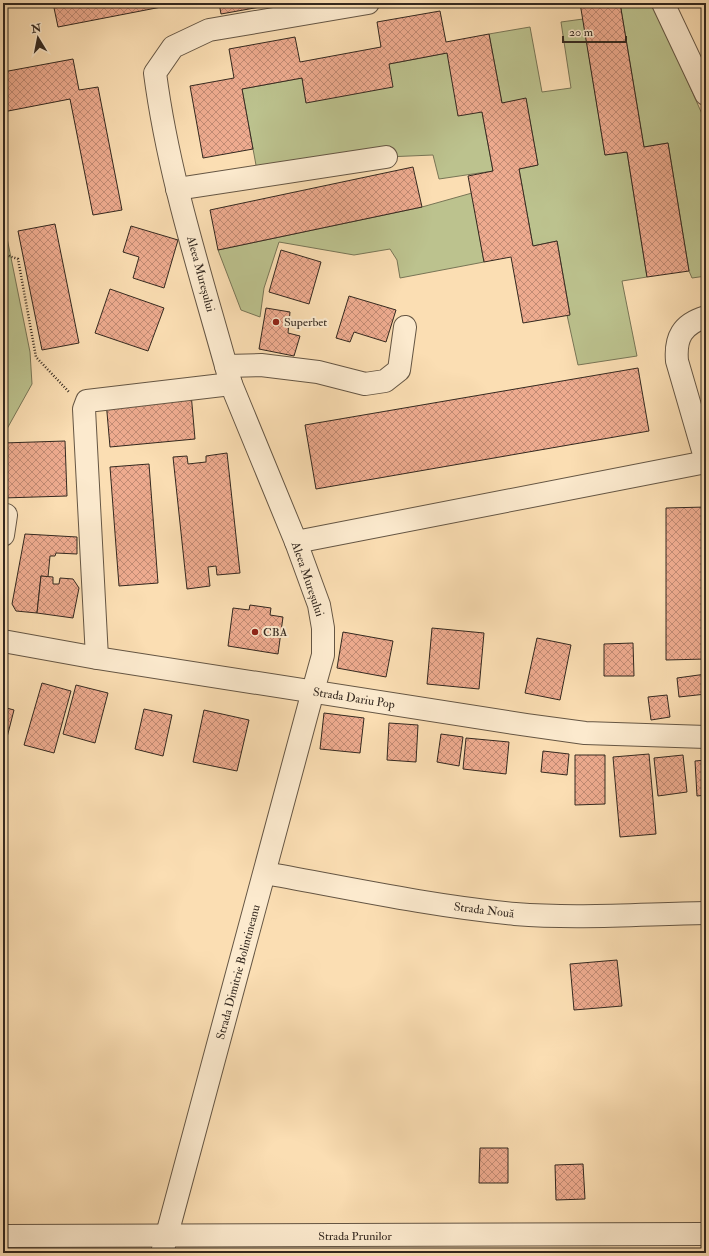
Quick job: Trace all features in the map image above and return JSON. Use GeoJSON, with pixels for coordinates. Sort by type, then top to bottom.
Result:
{"type":"FeatureCollection","features":[{"type":"Feature","properties":{"kind":"street","name":"Aleea Mureșului"},"geometry":{"type":"LineString","coordinates":[[313,691],[323,655],[323,628],[319,605],[296,542],[228,375],[177,189],[161,117],[155,73],[173,47],[209,30],[368,3]]}},
{"type":"Feature","properties":{"kind":"street"},"geometry":{"type":"LineString","coordinates":[[663,3],[706,93]]}},
{"type":"Feature","properties":{"kind":"street"},"geometry":{"type":"LineString","coordinates":[[177,189],[386,157]]}},
{"type":"Feature","properties":{"kind":"street"},"geometry":{"type":"LineString","coordinates":[[296,542],[706,461],[677,361],[676,347],[680,334],[689,325],[706,317]]}},
{"type":"Feature","properties":{"kind":"street"},"geometry":{"type":"LineString","coordinates":[[97,658],[84,409],[87,402],[268,366],[318,372],[365,384],[385,381],[399,370],[405,327]]}},
{"type":"Feature","properties":{"kind":"street","name":"Strada Dariu Pop"},"geometry":{"type":"LineString","coordinates":[[3,641],[97,658],[527,725],[586,733],[706,737]]}},
{"type":"Feature","properties":{"kind":"street","name":"Strada Dimitrie Bolintineanu"},"geometry":{"type":"LineString","coordinates":[[164,1245],[313,691]]}},
{"type":"Feature","properties":{"kind":"street","name":"Strada Nouă"},"geometry":{"type":"LineString","coordinates":[[265,873],[461,908],[517,914],[565,916],[706,913]]}},
{"type":"Feature","properties":{"kind":"street","name":"Strada Prunilor"},"geometry":{"type":"LineString","coordinates":[[3,1236],[164,1245],[563,1244],[706,1234]]}},
{"type":"Feature","properties":{"kind":"path"},"geometry":{"type":"LineString","coordinates":[[3,254],[18,259],[36,357],[84,409]]}},
{"type":"Feature","properties":{"kind":"green space"},"geometry":{"type":"Polygon","coordinates":[[[620,3],[653,3],[706,123],[706,276],[692,278],[689,271],[668,143],[644,147],[620,3]]]}},
{"type":"Feature","properties":{"kind":"green space"},"geometry":{"type":"Polygon","coordinates":[[[583,19],[605,155],[627,152],[647,277],[622,281],[637,356],[578,365],[567,315],[570,314],[557,241],[533,246],[519,169],[538,165],[526,99],[502,103],[489,34],[530,27],[542,92],[571,88],[561,22],[583,19]]]}},
{"type":"Feature","properties":{"kind":"green space"},"geometry":{"type":"Polygon","coordinates":[[[447,53],[482,112],[493,171],[439,179],[433,155],[386,157],[258,176],[242,89],[302,78],[306,102],[389,64],[447,53]]]}},
{"type":"Feature","properties":{"kind":"green space"},"geometry":{"type":"Polygon","coordinates":[[[472,193],[484,262],[400,278],[397,260],[390,249],[354,255],[279,242],[264,288],[260,317],[241,310],[218,250],[422,207],[472,193]]]}},
{"type":"Feature","properties":{"kind":"green space"},"geometry":{"type":"Polygon","coordinates":[[[3,231],[6,233],[30,352],[32,384],[3,436],[3,231]]]}},
{"type":"Feature","properties":{"kind":"building"},"geometry":{"type":"Polygon","coordinates":[[[53,3],[182,3],[58,27],[53,3]]]}},
{"type":"Feature","properties":{"kind":"building"},"geometry":{"type":"Polygon","coordinates":[[[219,3],[259,3],[260,7],[221,14],[219,3]]]}},
{"type":"Feature","properties":{"kind":"building"},"geometry":{"type":"Polygon","coordinates":[[[580,3],[620,3],[644,147],[668,143],[689,271],[647,277],[627,152],[605,155],[580,3]]]}},
{"type":"Feature","properties":{"kind":"building"},"geometry":{"type":"Polygon","coordinates":[[[701,3],[706,3],[706,27],[701,3]]]}},
{"type":"Feature","properties":{"kind":"building"},"geometry":{"type":"Polygon","coordinates":[[[440,11],[446,42],[489,34],[502,103],[526,98],[538,165],[519,169],[533,246],[557,241],[570,315],[523,323],[511,257],[484,262],[468,176],[493,171],[482,112],[458,116],[447,53],[389,64],[393,87],[306,103],[302,78],[242,89],[253,149],[203,158],[190,86],[234,78],[229,49],[295,37],[300,62],[381,47],[377,22],[440,11]]]}},
{"type":"Feature","properties":{"kind":"building"},"geometry":{"type":"Polygon","coordinates":[[[73,59],[79,90],[98,87],[122,210],[93,215],[70,99],[3,112],[3,72],[73,59]]]}},
{"type":"Feature","properties":{"kind":"building"},"geometry":{"type":"Polygon","coordinates":[[[413,167],[422,207],[218,250],[210,210],[413,167]]]}},
{"type":"Feature","properties":{"kind":"building"},"geometry":{"type":"Polygon","coordinates":[[[55,224],[79,343],[42,350],[18,231],[55,224]]]}},
{"type":"Feature","properties":{"kind":"building"},"geometry":{"type":"Polygon","coordinates":[[[131,226],[178,240],[164,288],[133,278],[139,257],[123,252],[131,226]]]}},
{"type":"Feature","properties":{"kind":"building"},"geometry":{"type":"Polygon","coordinates":[[[281,250],[321,262],[309,304],[269,292],[281,250]]]}},
{"type":"Feature","properties":{"kind":"building"},"geometry":{"type":"Polygon","coordinates":[[[110,289],[164,308],[148,351],[95,333],[110,289]]]}},
{"type":"Feature","properties":{"kind":"building"},"geometry":{"type":"Polygon","coordinates":[[[349,296],[396,310],[386,342],[354,332],[350,342],[336,338],[349,296]]]}},
{"type":"Feature","properties":{"kind":"building","name":"Superbet"},"geometry":{"type":"Polygon","coordinates":[[[266,308],[290,312],[288,333],[300,336],[294,356],[259,349],[266,308]]]}},
{"type":"Feature","properties":{"kind":"building"},"geometry":{"type":"Polygon","coordinates":[[[638,368],[649,431],[316,489],[305,425],[638,368]]]}},
{"type":"Feature","properties":{"kind":"building"},"geometry":{"type":"Polygon","coordinates":[[[191,393],[195,439],[110,447],[106,401],[191,393]]]}},
{"type":"Feature","properties":{"kind":"building"},"geometry":{"type":"Polygon","coordinates":[[[65,441],[67,496],[3,498],[3,443],[65,441]]]}},
{"type":"Feature","properties":{"kind":"building"},"geometry":{"type":"Polygon","coordinates":[[[227,453],[240,573],[217,575],[216,566],[208,567],[210,586],[187,589],[173,457],[187,456],[188,464],[206,462],[206,456],[227,453]]]}},
{"type":"Feature","properties":{"kind":"building"},"geometry":{"type":"Polygon","coordinates":[[[149,464],[158,583],[119,586],[110,467],[149,464]]]}},
{"type":"Feature","properties":{"kind":"building"},"geometry":{"type":"Polygon","coordinates":[[[706,507],[706,659],[666,660],[666,508],[706,507]]]}},
{"type":"Feature","properties":{"kind":"building"},"geometry":{"type":"Polygon","coordinates":[[[25,534],[77,537],[77,554],[56,553],[55,556],[50,556],[48,577],[41,576],[37,613],[16,611],[12,604],[25,534]]]}},
{"type":"Feature","properties":{"kind":"building"},"geometry":{"type":"Polygon","coordinates":[[[41,576],[53,577],[53,584],[59,584],[60,578],[73,579],[79,588],[73,618],[37,613],[41,576]]]}},
{"type":"Feature","properties":{"kind":"building","name":"CBA"},"geometry":{"type":"Polygon","coordinates":[[[250,605],[271,608],[270,615],[283,617],[278,654],[228,646],[233,608],[249,610],[250,605]]]}},
{"type":"Feature","properties":{"kind":"building"},"geometry":{"type":"Polygon","coordinates":[[[432,628],[484,633],[479,689],[427,684],[432,628]]]}},
{"type":"Feature","properties":{"kind":"building"},"geometry":{"type":"Polygon","coordinates":[[[343,632],[393,641],[386,677],[337,668],[343,632]]]}},
{"type":"Feature","properties":{"kind":"building"},"geometry":{"type":"Polygon","coordinates":[[[537,638],[571,645],[560,700],[525,693],[537,638]]]}},
{"type":"Feature","properties":{"kind":"building"},"geometry":{"type":"Polygon","coordinates":[[[633,643],[634,676],[604,676],[604,644],[633,643]]]}},
{"type":"Feature","properties":{"kind":"building"},"geometry":{"type":"Polygon","coordinates":[[[706,674],[706,694],[679,697],[677,678],[706,674]]]}},
{"type":"Feature","properties":{"kind":"building"},"geometry":{"type":"Polygon","coordinates":[[[42,683],[71,691],[54,753],[24,745],[42,683]]]}},
{"type":"Feature","properties":{"kind":"building"},"geometry":{"type":"Polygon","coordinates":[[[76,685],[108,693],[95,743],[63,734],[76,685]]]}},
{"type":"Feature","properties":{"kind":"building"},"geometry":{"type":"Polygon","coordinates":[[[667,695],[670,717],[651,720],[648,697],[667,695]]]}},
{"type":"Feature","properties":{"kind":"building"},"geometry":{"type":"Polygon","coordinates":[[[3,707],[14,710],[3,753],[3,707]]]}},
{"type":"Feature","properties":{"kind":"building"},"geometry":{"type":"Polygon","coordinates":[[[144,709],[172,715],[163,756],[135,749],[144,709]]]}},
{"type":"Feature","properties":{"kind":"building"},"geometry":{"type":"Polygon","coordinates":[[[204,710],[249,720],[237,771],[193,762],[204,710]]]}},
{"type":"Feature","properties":{"kind":"building"},"geometry":{"type":"Polygon","coordinates":[[[324,713],[364,718],[360,753],[320,749],[324,713]]]}},
{"type":"Feature","properties":{"kind":"building"},"geometry":{"type":"Polygon","coordinates":[[[389,723],[418,725],[416,762],[387,760],[389,723]]]}},
{"type":"Feature","properties":{"kind":"building"},"geometry":{"type":"Polygon","coordinates":[[[441,734],[463,737],[459,766],[437,762],[441,734]]]}},
{"type":"Feature","properties":{"kind":"building"},"geometry":{"type":"Polygon","coordinates":[[[466,738],[509,742],[506,774],[463,769],[466,738]]]}},
{"type":"Feature","properties":{"kind":"building"},"geometry":{"type":"Polygon","coordinates":[[[543,751],[569,754],[567,775],[541,772],[543,751]]]}},
{"type":"Feature","properties":{"kind":"building"},"geometry":{"type":"Polygon","coordinates":[[[649,754],[656,834],[620,837],[613,757],[649,754]]]}},
{"type":"Feature","properties":{"kind":"building"},"geometry":{"type":"Polygon","coordinates":[[[575,755],[605,755],[605,804],[575,805],[575,755]]]}},
{"type":"Feature","properties":{"kind":"building"},"geometry":{"type":"Polygon","coordinates":[[[683,755],[687,792],[658,796],[654,758],[683,755]]]}},
{"type":"Feature","properties":{"kind":"building"},"geometry":{"type":"Polygon","coordinates":[[[706,760],[706,795],[697,796],[695,761],[706,760]]]}},
{"type":"Feature","properties":{"kind":"building"},"geometry":{"type":"Polygon","coordinates":[[[617,960],[622,1006],[574,1010],[570,964],[617,960]]]}},
{"type":"Feature","properties":{"kind":"building"},"geometry":{"type":"Polygon","coordinates":[[[480,1148],[508,1148],[508,1183],[479,1183],[480,1148]]]}},
{"type":"Feature","properties":{"kind":"building"},"geometry":{"type":"Polygon","coordinates":[[[583,1164],[585,1199],[556,1200],[555,1165],[583,1164]]]}},
{"type":"Feature","properties":{"kind":"place","name":"Superbet"},"geometry":{"type":"Point","coordinates":[276,322]}},
{"type":"Feature","properties":{"kind":"place","name":"CBA"},"geometry":{"type":"Point","coordinates":[255,632]}}]}
